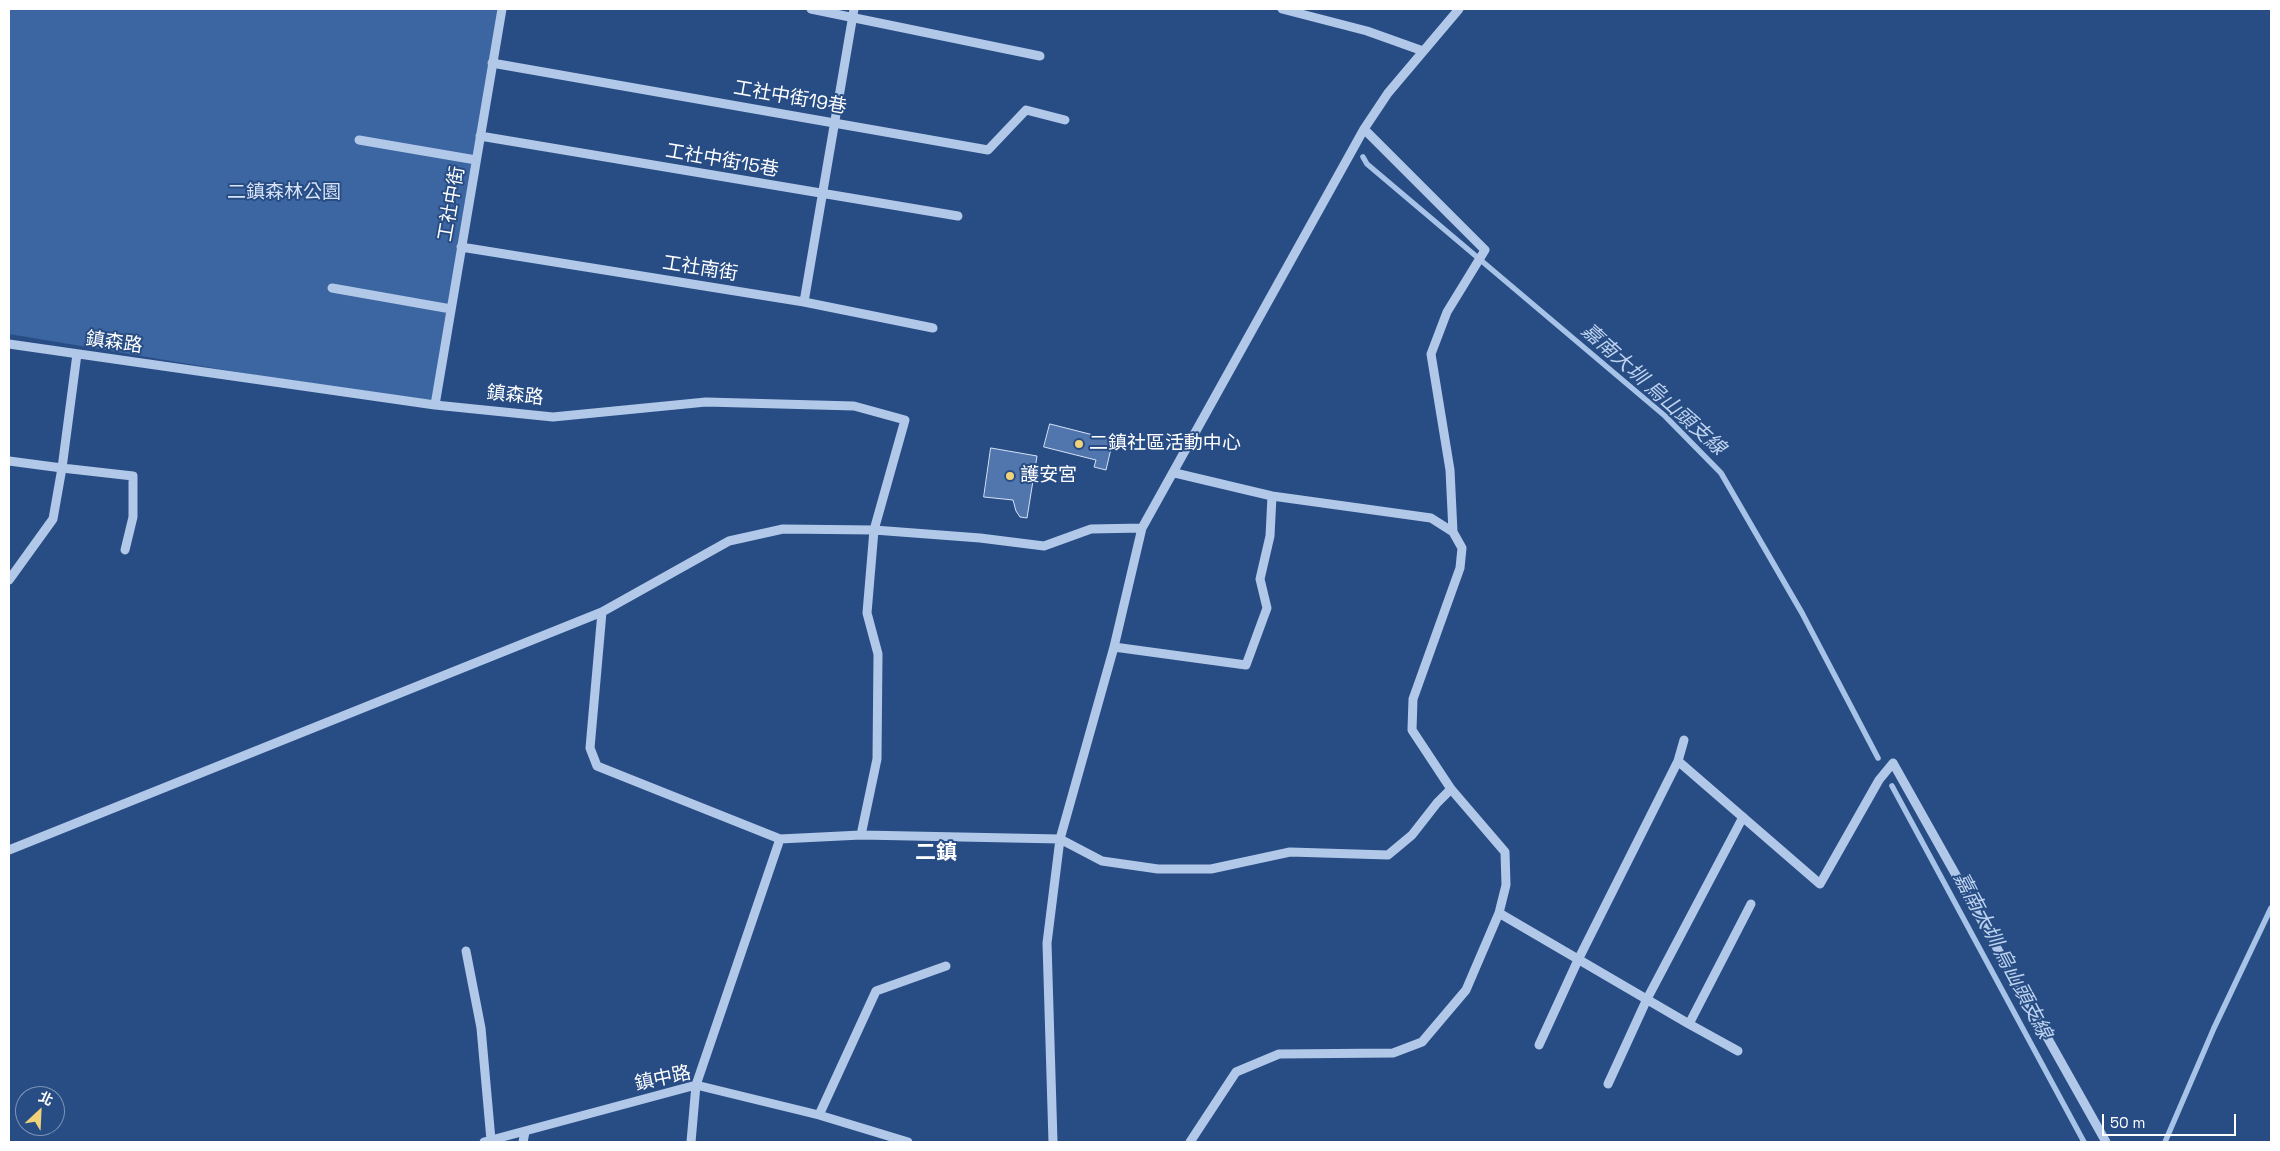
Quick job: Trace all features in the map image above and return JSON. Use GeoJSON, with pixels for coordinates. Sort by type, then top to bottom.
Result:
{"type":"FeatureCollection","features":[{"type":"Feature","properties":{"kind":"street","name":"工社中街"},"geometry":{"type":"LineString","coordinates":[[435,404],[502,9]]}},
{"type":"Feature","properties":{"kind":"street"},"geometry":{"type":"LineString","coordinates":[[811,9],[853,13],[1040,56]]}},
{"type":"Feature","properties":{"kind":"street"},"geometry":{"type":"LineString","coordinates":[[1282,9],[1367,31],[1423,51]]}},
{"type":"Feature","properties":{"kind":"street"},"geometry":{"type":"LineString","coordinates":[[1053,1142],[1047,942],[1060,839],[1114,647],[1142,528],[1175,473],[1364,129],[1388,93],[1459,9]]}},
{"type":"Feature","properties":{"kind":"street"},"geometry":{"type":"LineString","coordinates":[[804,302],[853,13]]}},
{"type":"Feature","properties":{"kind":"street","name":"工社中街19巷"},"geometry":{"type":"LineString","coordinates":[[492,63],[988,150],[1026,110],[1065,120]]}},
{"type":"Feature","properties":{"kind":"street"},"geometry":{"type":"LineString","coordinates":[[1190,1142],[1236,1072],[1279,1054],[1393,1052],[1422,1042],[1466,990],[1500,913],[1506,885],[1505,852],[1451,789],[1412,730],[1413,699],[1460,568],[1462,548],[1453,532],[1450,470],[1431,354],[1447,312],[1485,250],[1364,129]]}},
{"type":"Feature","properties":{"kind":"street","name":"工社中街15巷"},"geometry":{"type":"LineString","coordinates":[[480,136],[822,195],[958,216]]}},
{"type":"Feature","properties":{"kind":"street"},"geometry":{"type":"LineString","coordinates":[[359,140],[476,160]]}},
{"type":"Feature","properties":{"kind":"street","name":"工社南街"},"geometry":{"type":"LineString","coordinates":[[462,246],[804,302],[933,328]]}},
{"type":"Feature","properties":{"kind":"street"},"geometry":{"type":"LineString","coordinates":[[332,288],[451,309]]}},
{"type":"Feature","properties":{"kind":"street","name":"鎮森路"},"geometry":{"type":"LineString","coordinates":[[9,344],[435,404],[554,417],[706,402],[854,406],[905,420],[874,530]]}},
{"type":"Feature","properties":{"kind":"street"},"geometry":{"type":"LineString","coordinates":[[9,580],[53,519],[62,468],[77,354]]}},
{"type":"Feature","properties":{"kind":"street"},"geometry":{"type":"LineString","coordinates":[[9,461],[134,476],[134,517],[125,550]]}},
{"type":"Feature","properties":{"kind":"street"},"geometry":{"type":"LineString","coordinates":[[1175,473],[1272,496],[1431,518],[1453,532]]}},
{"type":"Feature","properties":{"kind":"street"},"geometry":{"type":"LineString","coordinates":[[1114,647],[1246,665],[1267,608],[1260,579],[1270,536],[1272,496]]}},
{"type":"Feature","properties":{"kind":"street"},"geometry":{"type":"LineString","coordinates":[[9,850],[602,612],[729,541],[783,529],[874,530],[980,538],[1044,546],[1091,529],[1142,528]]}},
{"type":"Feature","properties":{"kind":"street"},"geometry":{"type":"LineString","coordinates":[[862,835],[878,750],[878,654],[867,613],[874,530]]}},
{"type":"Feature","properties":{"kind":"street"},"geometry":{"type":"LineString","coordinates":[[602,612],[590,748],[597,766],[780,839],[862,835],[1060,839],[1102,861],[1158,869],[1211,869],[1290,852],[1388,855],[1412,835],[1451,789]]}},
{"type":"Feature","properties":{"kind":"street"},"geometry":{"type":"LineString","coordinates":[[1539,1045],[1578,960],[1678,761],[1684,740]]}},
{"type":"Feature","properties":{"kind":"street"},"geometry":{"type":"LineString","coordinates":[[1678,761],[1820,884],[1879,780],[1893,762],[2106,1142]]}},
{"type":"Feature","properties":{"kind":"street"},"geometry":{"type":"LineString","coordinates":[[1608,1084],[1647,999],[1744,817]]}},
{"type":"Feature","properties":{"kind":"street"},"geometry":{"type":"LineString","coordinates":[[691,1142],[696,1085],[780,839]]}},
{"type":"Feature","properties":{"kind":"street"},"geometry":{"type":"LineString","coordinates":[[1689,1024],[1751,904]]}},
{"type":"Feature","properties":{"kind":"street"},"geometry":{"type":"LineString","coordinates":[[1500,913],[1578,960],[1738,1051]]}},
{"type":"Feature","properties":{"kind":"street"},"geometry":{"type":"LineString","coordinates":[[466,951],[481,1028],[487,1141]]}},
{"type":"Feature","properties":{"kind":"street"},"geometry":{"type":"LineString","coordinates":[[819,1115],[876,991],[946,966]]}},
{"type":"Feature","properties":{"kind":"street","name":"鎮中路"},"geometry":{"type":"LineString","coordinates":[[487,1141],[696,1085],[819,1115],[903,1141]]}},
{"type":"Feature","properties":{"kind":"street"},"geometry":{"type":"LineString","coordinates":[[523,1142],[525,1132]]}},
{"type":"Feature","properties":{"kind":"green space","name":"二鎮森林公園"},"geometry":{"type":"Polygon","coordinates":[[[9,9],[502,9],[435,405],[9,334],[9,9]]]}},
{"type":"Feature","properties":{"kind":"building","name":"二鎮社區活動中心"},"geometry":{"type":"Polygon","coordinates":[[[1050,424],[1113,440],[1106,470],[1094,467],[1096,460],[1044,447],[1050,424]]]}},
{"type":"Feature","properties":{"kind":"building","name":"護安宮"},"geometry":{"type":"Polygon","coordinates":[[[991,448],[1037,456],[1027,518],[1020,517],[1013,500],[984,497],[991,448]]]}},
{"type":"Feature","properties":{"kind":"waterway","name":"嘉南大圳 烏山頭支線"},"geometry":{"type":"LineString","coordinates":[[1363,157],[1367,164],[1665,416],[1721,473],[1802,613],[1878,758]]}},
{"type":"Feature","properties":{"kind":"waterway","name":"嘉南大圳 烏山頭支線"},"geometry":{"type":"LineString","coordinates":[[1892,786],[2084,1142]]}},
{"type":"Feature","properties":{"kind":"waterway"},"geometry":{"type":"LineString","coordinates":[[2165,1142],[2214,1028],[2271,908]]}},
{"type":"Feature","properties":{"kind":"place","name":"二鎮社區活動中心"},"geometry":{"type":"Point","coordinates":[1079,444]}},
{"type":"Feature","properties":{"kind":"place","name":"護安宮"},"geometry":{"type":"Point","coordinates":[1010,476]}},
{"type":"Feature","properties":{"kind":"district","name":"二鎮"},"geometry":{"type":"Point","coordinates":[936,853]}}]}
